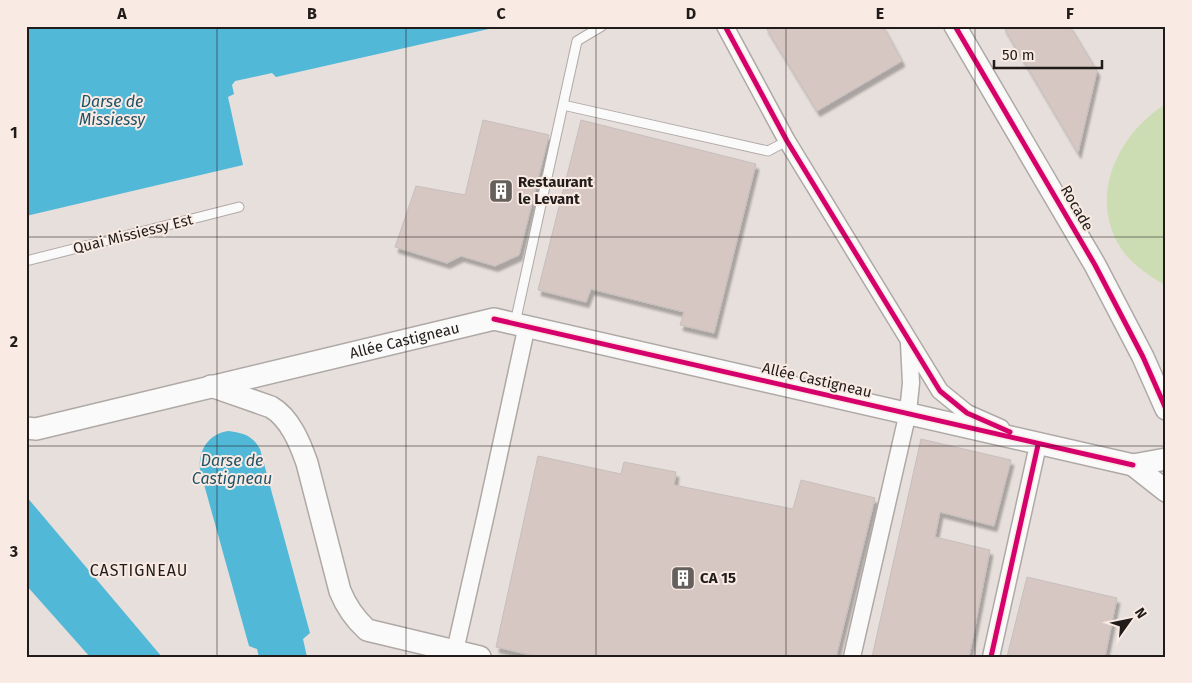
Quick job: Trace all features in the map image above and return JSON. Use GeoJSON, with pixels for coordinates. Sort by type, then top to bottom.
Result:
{"type":"FeatureCollection","features":[{"type":"Feature","properties":{"kind":"street"},"geometry":{"type":"LineString","coordinates":[[725,26],[787,141],[940,392],[968,414],[1038,445],[991,657]]}},
{"type":"Feature","properties":{"kind":"street","name":"Rocade"},"geometry":{"type":"LineString","coordinates":[[955,26],[1095,265],[1143,357],[1166,409]]}},
{"type":"Feature","properties":{"kind":"street","name":"Allée Castigneau"},"geometry":{"type":"LineString","coordinates":[[26,428],[36,429],[494,319],[1133,466]]}},
{"type":"Feature","properties":{"kind":"street"},"geometry":{"type":"LineString","coordinates":[[454,651],[486,514],[521,324]]}},
{"type":"Feature","properties":{"kind":"street"},"geometry":{"type":"LineString","coordinates":[[852,657],[908,414],[911,383],[909,340]]}},
{"type":"Feature","properties":{"kind":"street"},"geometry":{"type":"LineString","coordinates":[[211,386],[271,408],[278,412],[292,430],[307,463],[340,591],[352,613],[367,630],[480,657]]}},
{"type":"Feature","properties":{"kind":"street"},"geometry":{"type":"LineString","coordinates":[[1133,466],[1166,458]]}},
{"type":"Feature","properties":{"kind":"street"},"geometry":{"type":"LineString","coordinates":[[1133,466],[1166,491]]}},
{"type":"Feature","properties":{"kind":"street"},"geometry":{"type":"LineString","coordinates":[[1166,466],[1164,477],[1166,486]]}},
{"type":"Feature","properties":{"kind":"lane"},"geometry":{"type":"LineString","coordinates":[[521,324],[577,41],[602,26]]}},
{"type":"Feature","properties":{"kind":"lane"},"geometry":{"type":"LineString","coordinates":[[563,105],[768,150],[787,141]]}},
{"type":"Feature","properties":{"kind":"lane","name":"Quai Missiessy Est"},"geometry":{"type":"LineString","coordinates":[[26,262],[239,207]]}},
{"type":"Feature","properties":{"kind":"green space"},"geometry":{"type":"Polygon","coordinates":[[[1166,104],[1166,286],[1150,276],[1126,255],[1114,235],[1108,214],[1107,193],[1112,172],[1120,152],[1132,134],[1148,117],[1166,104]]]}},
{"type":"Feature","properties":{"kind":"water","name":"Darse de Missiessy"},"geometry":{"type":"Polygon","coordinates":[[[26,26],[502,26],[276,77],[272,73],[235,81],[232,85],[234,94],[228,97],[243,165],[26,216],[26,26]]]}},
{"type":"Feature","properties":{"kind":"water","name":"Darse de Castigneau"},"geometry":{"type":"Polygon","coordinates":[[[229,431],[248,436],[260,449],[310,633],[303,639],[307,657],[259,657],[257,649],[249,646],[200,470],[201,456],[206,444],[216,435],[229,431]]]}},
{"type":"Feature","properties":{"kind":"water"},"geometry":{"type":"Polygon","coordinates":[[[26,496],[162,657],[90,657],[26,585],[26,496]]]}},
{"type":"Feature","properties":{"kind":"building"},"geometry":{"type":"Polygon","coordinates":[[[765,26],[883,26],[902,61],[817,111],[765,26]]]}},
{"type":"Feature","properties":{"kind":"building"},"geometry":{"type":"Polygon","coordinates":[[[1003,26],[1070,26],[1097,71],[1078,153],[1003,26]]]}},
{"type":"Feature","properties":{"kind":"building","name":"Restaurant le Levant"},"geometry":{"type":"Polygon","coordinates":[[[483,120],[549,135],[519,255],[495,266],[461,256],[447,263],[395,247],[416,186],[465,195],[483,120]]]}},
{"type":"Feature","properties":{"kind":"building"},"geometry":{"type":"Polygon","coordinates":[[[581,120],[756,164],[714,333],[680,325],[684,312],[591,289],[586,302],[538,290],[581,120]]]}},
{"type":"Feature","properties":{"kind":"building"},"geometry":{"type":"Polygon","coordinates":[[[921,439],[1011,460],[994,526],[940,512],[935,537],[990,550],[969,657],[872,657],[921,439]]]}},
{"type":"Feature","properties":{"kind":"building","name":"CA 15"},"geometry":{"type":"Polygon","coordinates":[[[538,456],[621,474],[624,462],[676,472],[674,485],[793,509],[801,480],[875,498],[836,657],[539,657],[496,647],[538,456]]]}},
{"type":"Feature","properties":{"kind":"building"},"geometry":{"type":"Polygon","coordinates":[[[1027,577],[1117,598],[1105,657],[1007,657],[1027,577]]]}},
{"type":"Feature","properties":{"kind":"cycle path"},"geometry":{"type":"LineString","coordinates":[[725,26],[787,141],[940,391],[967,413],[1010,432]]}},
{"type":"Feature","properties":{"kind":"cycle path"},"geometry":{"type":"LineString","coordinates":[[955,26],[1095,265],[1143,357],[1166,409]]}},
{"type":"Feature","properties":{"kind":"cycle path"},"geometry":{"type":"LineString","coordinates":[[494,319],[1133,465]]}},
{"type":"Feature","properties":{"kind":"cycle path"},"geometry":{"type":"LineString","coordinates":[[991,657],[1038,445]]}},
{"type":"Feature","properties":{"kind":"place","name":"Restaurant le Levant"},"geometry":{"type":"Point","coordinates":[501,191]}},
{"type":"Feature","properties":{"kind":"place","name":"CA 15"},"geometry":{"type":"Point","coordinates":[683,578]}},
{"type":"Feature","properties":{"kind":"district","name":"CASTIGNEAU"},"geometry":{"type":"Point","coordinates":[139,570]}}]}
